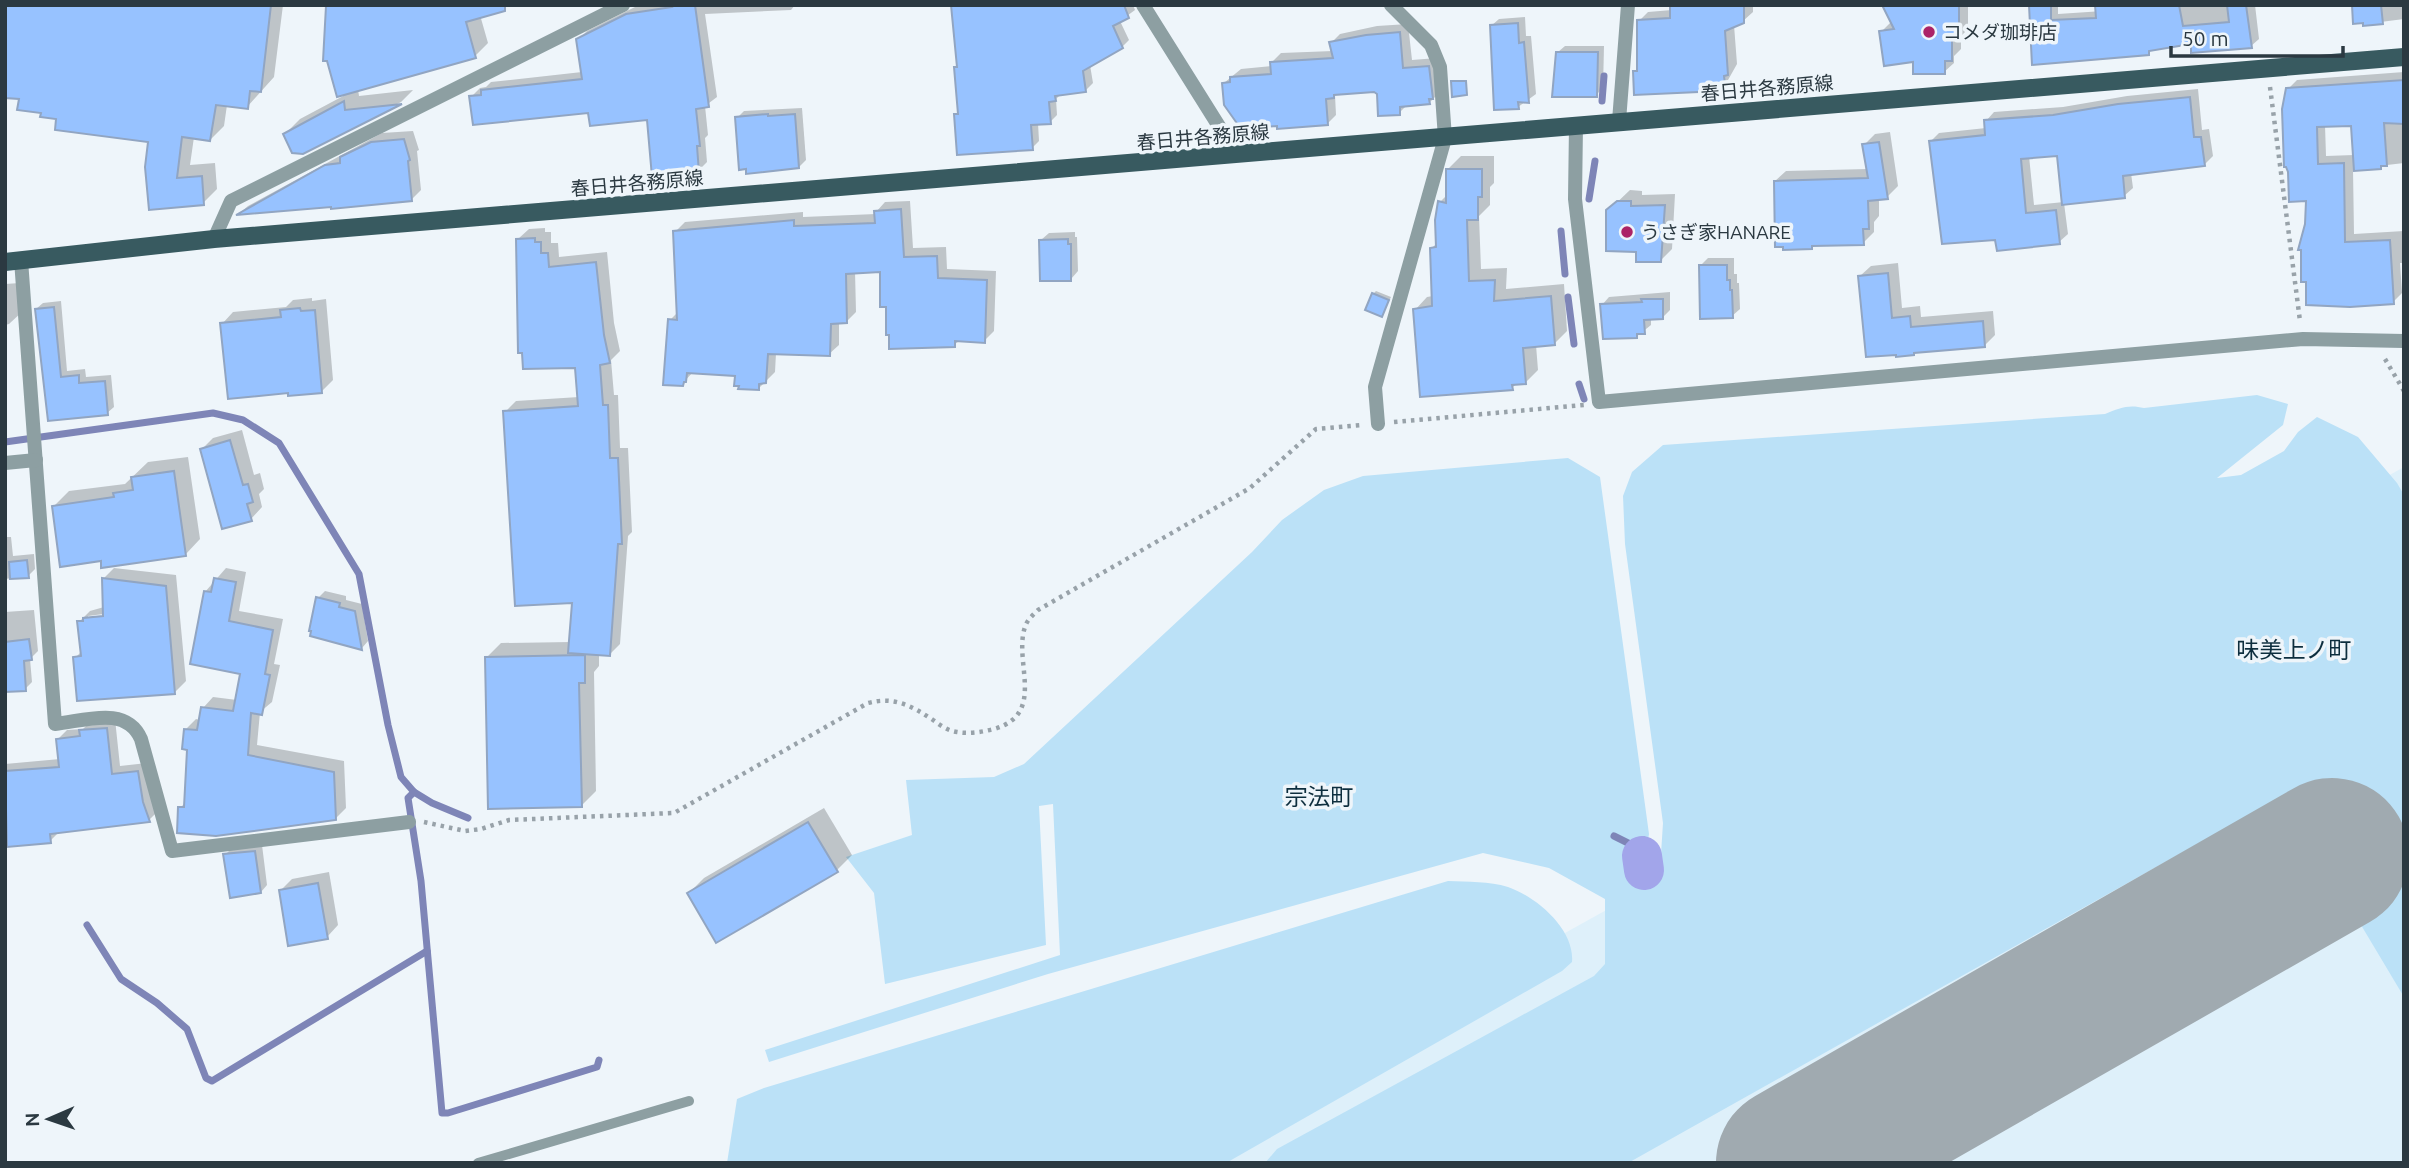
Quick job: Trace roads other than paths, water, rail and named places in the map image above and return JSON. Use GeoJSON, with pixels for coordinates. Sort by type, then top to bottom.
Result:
{"type":"FeatureCollection","features":[{"type":"Feature","properties":{"kind":"main road","name":"春日井各務原線"},"geometry":{"type":"LineString","coordinates":[[13,261],[214,239],[2404,57]]}},
{"type":"Feature","properties":{"kind":"street"},"geometry":{"type":"LineString","coordinates":[[214,239],[232,201],[623,5]]}},
{"type":"Feature","properties":{"kind":"street"},"geometry":{"type":"LineString","coordinates":[[1143,5],[1237,155]]}},
{"type":"Feature","properties":{"kind":"street"},"geometry":{"type":"LineString","coordinates":[[1378,424],[1375,387],[1445,138],[1440,67],[1431,45],[1391,5]]}},
{"type":"Feature","properties":{"kind":"street"},"geometry":{"type":"LineString","coordinates":[[1619,121],[1628,5]]}},
{"type":"Feature","properties":{"kind":"street"},"geometry":{"type":"LineString","coordinates":[[1576,125],[1575,199],[1599,402],[2302,339],[2404,341]]}},
{"type":"Feature","properties":{"kind":"street"},"geometry":{"type":"LineString","coordinates":[[13,261],[36,460],[55,724],[115,717],[130,722],[136,728],[172,851],[409,822]]}},
{"type":"Feature","properties":{"kind":"street"},"geometry":{"type":"LineString","coordinates":[[5,463],[36,460]]}},
{"type":"Feature","properties":{"kind":"lane"},"geometry":{"type":"LineString","coordinates":[[478,1163],[688,1101]]}},
{"type":"Feature","properties":{"kind":"waterway"},"geometry":{"type":"LineString","coordinates":[[1602,101],[1604,76]]}},
{"type":"Feature","properties":{"kind":"waterway"},"geometry":{"type":"LineString","coordinates":[[1589,199],[1595,161]]}},
{"type":"Feature","properties":{"kind":"waterway"},"geometry":{"type":"LineString","coordinates":[[1561,231],[1565,274]]}},
{"type":"Feature","properties":{"kind":"waterway"},"geometry":{"type":"LineString","coordinates":[[1568,297],[1574,344]]}},
{"type":"Feature","properties":{"kind":"waterway"},"geometry":{"type":"LineString","coordinates":[[1579,384],[1584,399]]}},
{"type":"Feature","properties":{"kind":"waterway"},"geometry":{"type":"LineString","coordinates":[[5,442],[213,413],[243,420],[279,443],[359,574],[388,725],[401,777],[414,792],[432,803],[468,818]]}},
{"type":"Feature","properties":{"kind":"waterway"},"geometry":{"type":"LineString","coordinates":[[414,792],[408,798],[421,881],[442,1113],[597,1067],[599,1060]]}},
{"type":"Feature","properties":{"kind":"waterway"},"geometry":{"type":"LineString","coordinates":[[1614,836],[1630,844],[1642,856]]}},
{"type":"Feature","properties":{"kind":"waterway"},"geometry":{"type":"LineString","coordinates":[[1642,856],[1644,840]]}},
{"type":"Feature","properties":{"kind":"waterway"},"geometry":{"type":"LineString","coordinates":[[1642,856],[1644,870]]}},
{"type":"Feature","properties":{"kind":"waterway"},"geometry":{"type":"LineString","coordinates":[[87,925],[121,979],[157,1003],[187,1029],[206,1078],[212,1081],[427,951]]}},
{"type":"Feature","properties":{"kind":"place","name":"コメダ珈琲店"},"geometry":{"type":"Point","coordinates":[1929,32]}},
{"type":"Feature","properties":{"kind":"place","name":"うさぎ家HANARE"},"geometry":{"type":"Point","coordinates":[1627,232]}},
{"type":"Feature","properties":{"kind":"district","name":"味美上ノ町"},"geometry":{"type":"Point","coordinates":[2294,650]}},
{"type":"Feature","properties":{"kind":"district","name":"宗法町"},"geometry":{"type":"Point","coordinates":[1319,797]}}]}
